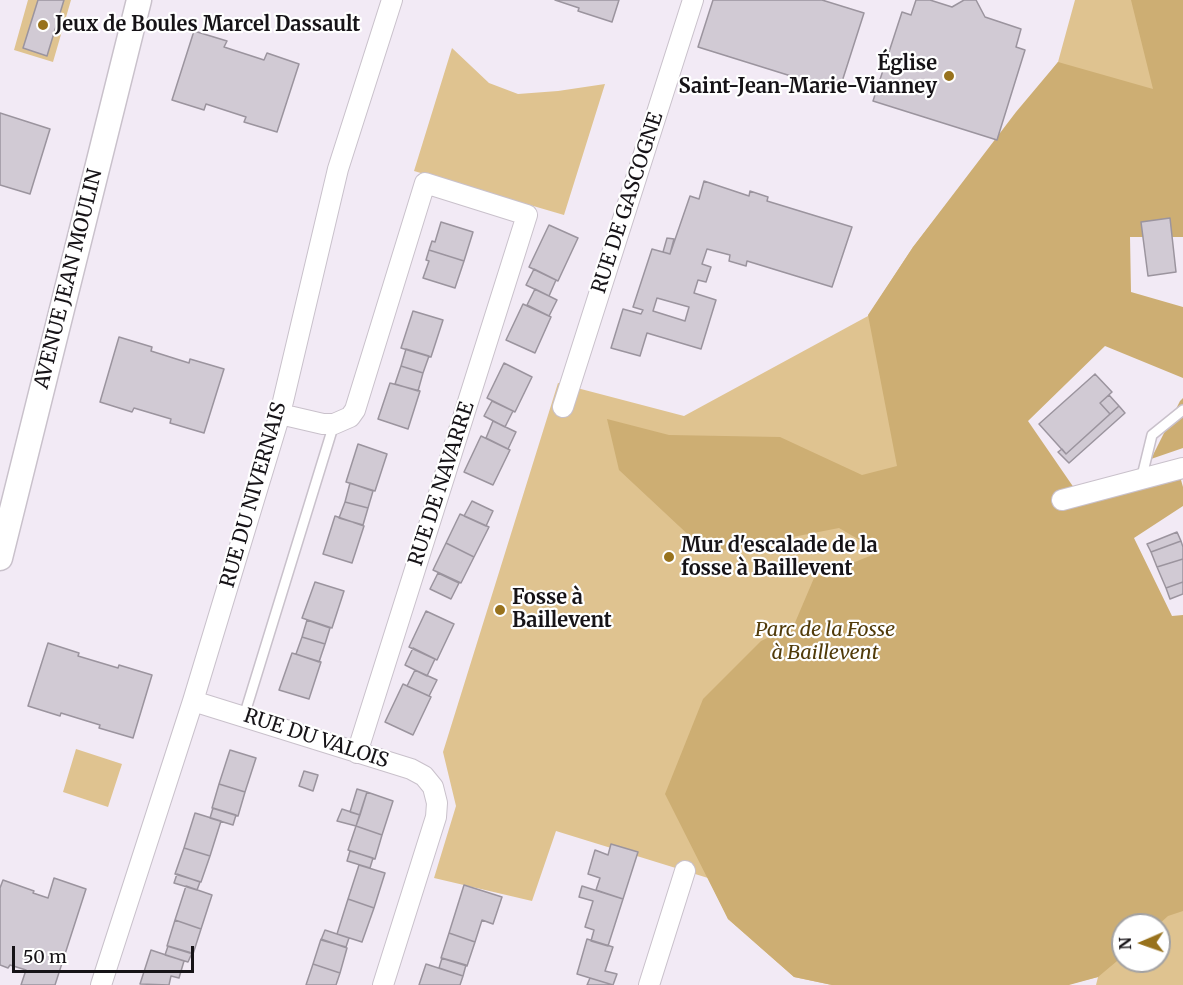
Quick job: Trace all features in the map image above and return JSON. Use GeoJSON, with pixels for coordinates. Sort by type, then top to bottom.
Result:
{"type":"FeatureCollection","features":[{"type":"Feature","properties":{"kind":"street","name":"AVENUE JEAN MOULIN"},"geometry":{"type":"LineString","coordinates":[[0,558],[139,0]]}},
{"type":"Feature","properties":{"kind":"street","name":"RUE DU NIVERNAIS"},"geometry":{"type":"LineString","coordinates":[[101,985],[193,700],[280,414],[338,169],[392,0]]}},
{"type":"Feature","properties":{"kind":"street","name":"RUE DE GASCOGNE"},"geometry":{"type":"LineString","coordinates":[[562,407],[693,0]]}},
{"type":"Feature","properties":{"kind":"street","name":"RUE DE NAVARRE"},"geometry":{"type":"LineString","coordinates":[[334,424],[350,417],[355,410],[425,183],[527,215],[357,753]]}},
{"type":"Feature","properties":{"kind":"street"},"geometry":{"type":"LineString","coordinates":[[280,414],[334,424]]}},
{"type":"Feature","properties":{"kind":"street"},"geometry":{"type":"LineString","coordinates":[[1062,500],[1183,468]]}},
{"type":"Feature","properties":{"kind":"street","name":"RUE DU VALOIS"},"geometry":{"type":"LineString","coordinates":[[193,700],[418,772],[433,787],[437,802],[436,817],[383,985]]}},
{"type":"Feature","properties":{"kind":"street"},"geometry":{"type":"LineString","coordinates":[[650,985],[685,872]]}},
{"type":"Feature","properties":{"kind":"lane"},"geometry":{"type":"LineString","coordinates":[[1141,480],[1152,435],[1183,410]]}},
{"type":"Feature","properties":{"kind":"lane"},"geometry":{"type":"LineString","coordinates":[[244,716],[334,424]]}},
{"type":"Feature","properties":{"kind":"green space","name":"Jeux de Boules Marcel Dassault"},"geometry":{"type":"Polygon","coordinates":[[[28,0],[71,0],[53,62],[14,50],[28,0]]]}},
{"type":"Feature","properties":{"kind":"green space","name":"Parc de la Fosse à Baillevent"},"geometry":{"type":"Polygon","coordinates":[[[1075,0],[1172,0],[1183,173],[966,325],[1183,778],[1183,985],[1096,985],[1098,977],[1066,985],[832,985],[794,977],[728,919],[708,878],[556,831],[532,901],[434,878],[456,806],[443,752],[558,383],[684,416],[868,316],[913,247],[1058,62],[1075,0]]]}},
{"type":"Feature","properties":{"kind":"green space","name":"Parc de la Fosse à Baillevent"},"geometry":{"type":"Polygon","coordinates":[[[1131,0],[1183,0],[1183,237],[1130,237],[1131,292],[1183,307],[1183,378],[1105,346],[1028,421],[1083,501],[1179,473],[1183,487],[1183,506],[1134,538],[1172,616],[1183,615],[1183,911],[1171,915],[1171,913],[1111,913],[1111,966],[1098,977],[1069,985],[832,985],[794,977],[728,919],[665,794],[703,699],[761,641],[794,625],[814,578],[880,552],[839,528],[716,552],[695,541],[619,470],[607,419],[669,435],[780,437],[862,475],[897,466],[868,315],[913,247],[1016,112],[1058,62],[1153,89],[1131,0]]]}},
{"type":"Feature","properties":{"kind":"green space"},"geometry":{"type":"Polygon","coordinates":[[[452,48],[489,83],[518,94],[605,84],[564,215],[414,171],[452,48]]]}},
{"type":"Feature","properties":{"kind":"green space"},"geometry":{"type":"Polygon","coordinates":[[[1183,398],[1183,448],[1151,459],[1180,401],[1183,398]]]}},
{"type":"Feature","properties":{"kind":"green space"},"geometry":{"type":"Polygon","coordinates":[[[76,749],[122,764],[108,807],[63,792],[76,749]]]}},
{"type":"Feature","properties":{"kind":"building"},"geometry":{"type":"Polygon","coordinates":[[[38,0],[64,0],[47,56],[23,48],[38,0]]]}},
{"type":"Feature","properties":{"kind":"building"},"geometry":{"type":"Polygon","coordinates":[[[555,0],[619,0],[612,22],[578,11],[579,8],[555,0]]]}},
{"type":"Feature","properties":{"kind":"building"},"geometry":{"type":"Polygon","coordinates":[[[713,0],[822,0],[864,13],[839,91],[698,47],[713,0]]]}},
{"type":"Feature","properties":{"kind":"building","name":"Église Saint-Jean-Marie-Vianney"},"geometry":{"type":"Polygon","coordinates":[[[916,0],[930,0],[952,7],[964,0],[976,0],[985,17],[1021,29],[1016,47],[1025,50],[997,140],[873,101],[902,12],[911,15],[916,0]]]}},
{"type":"Feature","properties":{"kind":"building"},"geometry":{"type":"Polygon","coordinates":[[[194,31],[227,41],[224,47],[264,60],[267,53],[299,64],[277,132],[244,122],[246,117],[206,104],[204,110],[172,100],[194,31]]]}},
{"type":"Feature","properties":{"kind":"building"},"geometry":{"type":"Polygon","coordinates":[[[0,113],[50,129],[30,194],[0,185],[0,113]]]}},
{"type":"Feature","properties":{"kind":"building"},"geometry":{"type":"Polygon","coordinates":[[[704,181],[749,196],[750,191],[768,197],[767,201],[852,227],[832,287],[747,261],[746,266],[729,261],[730,255],[707,249],[702,264],[711,267],[706,282],[698,280],[694,293],[716,300],[701,349],[647,333],[640,356],[611,348],[623,309],[641,314],[643,310],[633,307],[652,249],[670,254],[690,196],[699,199],[704,181]],[[657,298],[653,311],[685,321],[689,307],[657,298]]]}},
{"type":"Feature","properties":{"kind":"building"},"geometry":{"type":"Polygon","coordinates":[[[1170,218],[1176,272],[1148,276],[1141,222],[1170,218]]]}},
{"type":"Feature","properties":{"kind":"building"},"geometry":{"type":"Polygon","coordinates":[[[441,222],[473,232],[464,261],[429,250],[432,241],[435,242],[441,222]]]}},
{"type":"Feature","properties":{"kind":"building"},"geometry":{"type":"Polygon","coordinates":[[[549,225],[578,238],[558,281],[529,267],[549,225]]]}},
{"type":"Feature","properties":{"kind":"building"},"geometry":{"type":"Polygon","coordinates":[[[667,238],[674,239],[670,254],[663,252],[667,238]]]}},
{"type":"Feature","properties":{"kind":"building"},"geometry":{"type":"Polygon","coordinates":[[[429,250],[464,261],[455,288],[423,278],[429,261],[426,260],[429,250]]]}},
{"type":"Feature","properties":{"kind":"building"},"geometry":{"type":"Polygon","coordinates":[[[534,269],[556,280],[549,296],[526,285],[534,269]]]}},
{"type":"Feature","properties":{"kind":"building"},"geometry":{"type":"Polygon","coordinates":[[[535,289],[557,300],[549,316],[527,305],[535,289]]]}},
{"type":"Feature","properties":{"kind":"building"},"geometry":{"type":"Polygon","coordinates":[[[523,304],[551,317],[535,353],[506,340],[523,304]]]}},
{"type":"Feature","properties":{"kind":"building"},"geometry":{"type":"Polygon","coordinates":[[[413,311],[443,320],[431,357],[401,348],[413,311]]]}},
{"type":"Feature","properties":{"kind":"building"},"geometry":{"type":"Polygon","coordinates":[[[119,337],[152,347],[151,351],[189,363],[190,359],[224,369],[204,433],[170,423],[171,419],[134,408],[132,412],[100,402],[119,337]]]}},
{"type":"Feature","properties":{"kind":"building"},"geometry":{"type":"Polygon","coordinates":[[[406,349],[429,356],[423,373],[401,366],[406,349]]]}},
{"type":"Feature","properties":{"kind":"building"},"geometry":{"type":"Polygon","coordinates":[[[504,363],[532,377],[515,412],[487,398],[504,363]]]}},
{"type":"Feature","properties":{"kind":"building"},"geometry":{"type":"Polygon","coordinates":[[[401,366],[423,373],[418,391],[395,384],[401,366]]]}},
{"type":"Feature","properties":{"kind":"building"},"geometry":{"type":"Polygon","coordinates":[[[1095,374],[1112,392],[1100,403],[1110,414],[1066,454],[1039,424],[1095,374]]]}},
{"type":"Feature","properties":{"kind":"building"},"geometry":{"type":"Polygon","coordinates":[[[390,383],[420,391],[408,429],[378,419],[390,383]]]}},
{"type":"Feature","properties":{"kind":"building"},"geometry":{"type":"Polygon","coordinates":[[[1109,395],[1119,406],[1110,414],[1100,403],[1109,395]]]}},
{"type":"Feature","properties":{"kind":"building"},"geometry":{"type":"Polygon","coordinates":[[[492,401],[513,411],[505,427],[484,416],[492,401]]]}},
{"type":"Feature","properties":{"kind":"building"},"geometry":{"type":"Polygon","coordinates":[[[1119,406],[1125,413],[1069,463],[1058,452],[1062,449],[1066,454],[1119,406]]]}},
{"type":"Feature","properties":{"kind":"building"},"geometry":{"type":"Polygon","coordinates":[[[493,421],[516,432],[508,449],[486,438],[493,421]]]}},
{"type":"Feature","properties":{"kind":"building"},"geometry":{"type":"Polygon","coordinates":[[[481,436],[510,450],[493,485],[464,472],[481,436]]]}},
{"type":"Feature","properties":{"kind":"building"},"geometry":{"type":"Polygon","coordinates":[[[358,444],[387,454],[375,491],[346,482],[358,444]]]}},
{"type":"Feature","properties":{"kind":"building"},"geometry":{"type":"Polygon","coordinates":[[[350,483],[373,491],[368,508],[345,502],[350,483]]]}},
{"type":"Feature","properties":{"kind":"building"},"geometry":{"type":"Polygon","coordinates":[[[472,501],[493,511],[486,526],[464,516],[472,501]]]}},
{"type":"Feature","properties":{"kind":"building"},"geometry":{"type":"Polygon","coordinates":[[[345,502],[368,508],[363,525],[339,518],[345,502]]]}},
{"type":"Feature","properties":{"kind":"building"},"geometry":{"type":"Polygon","coordinates":[[[460,514],[489,527],[474,557],[446,543],[460,514]]]}},
{"type":"Feature","properties":{"kind":"building"},"geometry":{"type":"Polygon","coordinates":[[[335,516],[364,526],[352,563],[323,554],[335,516]]]}},
{"type":"Feature","properties":{"kind":"building"},"geometry":{"type":"Polygon","coordinates":[[[1177,532],[1181,541],[1151,552],[1147,544],[1177,532]]]}},
{"type":"Feature","properties":{"kind":"building"},"geometry":{"type":"Polygon","coordinates":[[[1181,541],[1183,559],[1157,567],[1151,552],[1181,541]]]}},
{"type":"Feature","properties":{"kind":"building"},"geometry":{"type":"Polygon","coordinates":[[[446,543],[474,557],[461,583],[433,570],[446,543]]]}},
{"type":"Feature","properties":{"kind":"building"},"geometry":{"type":"Polygon","coordinates":[[[1183,559],[1183,582],[1166,588],[1157,567],[1183,559]]]}},
{"type":"Feature","properties":{"kind":"building"},"geometry":{"type":"Polygon","coordinates":[[[438,573],[459,583],[451,599],[430,589],[438,573]]]}},
{"type":"Feature","properties":{"kind":"building"},"geometry":{"type":"Polygon","coordinates":[[[315,582],[344,591],[332,628],[302,618],[315,582]]]}},
{"type":"Feature","properties":{"kind":"building"},"geometry":{"type":"Polygon","coordinates":[[[1183,582],[1183,594],[1170,599],[1166,588],[1183,582]]]}},
{"type":"Feature","properties":{"kind":"building"},"geometry":{"type":"Polygon","coordinates":[[[426,611],[454,624],[437,660],[409,647],[426,611]]]}},
{"type":"Feature","properties":{"kind":"building"},"geometry":{"type":"Polygon","coordinates":[[[307,620],[330,628],[325,644],[302,637],[307,620]]]}},
{"type":"Feature","properties":{"kind":"building"},"geometry":{"type":"Polygon","coordinates":[[[302,637],[325,644],[319,662],[296,654],[302,637]]]}},
{"type":"Feature","properties":{"kind":"building"},"geometry":{"type":"Polygon","coordinates":[[[48,643],[79,653],[78,656],[152,675],[133,738],[61,713],[60,716],[28,706],[48,643]]]}},
{"type":"Feature","properties":{"kind":"building"},"geometry":{"type":"Polygon","coordinates":[[[413,648],[435,659],[427,676],[405,665],[413,648]]]}},
{"type":"Feature","properties":{"kind":"building"},"geometry":{"type":"Polygon","coordinates":[[[292,653],[321,662],[309,699],[279,690],[292,653]]]}},
{"type":"Feature","properties":{"kind":"building"},"geometry":{"type":"Polygon","coordinates":[[[415,670],[437,680],[429,696],[407,686],[415,670]]]}},
{"type":"Feature","properties":{"kind":"building"},"geometry":{"type":"Polygon","coordinates":[[[403,684],[431,697],[413,735],[385,722],[403,684]]]}},
{"type":"Feature","properties":{"kind":"building"},"geometry":{"type":"Polygon","coordinates":[[[230,750],[256,758],[245,792],[219,784],[230,750]]]}},
{"type":"Feature","properties":{"kind":"building"},"geometry":{"type":"Polygon","coordinates":[[[304,771],[318,775],[313,791],[299,786],[304,771]]]}},
{"type":"Feature","properties":{"kind":"building"},"geometry":{"type":"Polygon","coordinates":[[[219,784],[245,792],[238,816],[212,808],[219,784]]]}},
{"type":"Feature","properties":{"kind":"building"},"geometry":{"type":"Polygon","coordinates":[[[357,789],[367,792],[360,815],[350,812],[357,789]]]}},
{"type":"Feature","properties":{"kind":"building"},"geometry":{"type":"Polygon","coordinates":[[[367,792],[393,801],[382,835],[356,826],[367,792]]]}},
{"type":"Feature","properties":{"kind":"building"},"geometry":{"type":"Polygon","coordinates":[[[213,808],[236,815],[233,825],[210,818],[213,808]]]}},
{"type":"Feature","properties":{"kind":"building"},"geometry":{"type":"Polygon","coordinates":[[[342,809],[360,815],[356,826],[337,821],[342,809]]]}},
{"type":"Feature","properties":{"kind":"building"},"geometry":{"type":"Polygon","coordinates":[[[195,813],[221,821],[210,856],[184,848],[195,813]]]}},
{"type":"Feature","properties":{"kind":"building"},"geometry":{"type":"Polygon","coordinates":[[[356,826],[382,835],[375,859],[348,850],[356,826]]]}},
{"type":"Feature","properties":{"kind":"building"},"geometry":{"type":"Polygon","coordinates":[[[611,844],[638,852],[623,899],[596,890],[600,878],[588,874],[595,850],[608,855],[611,844]]]}},
{"type":"Feature","properties":{"kind":"building"},"geometry":{"type":"Polygon","coordinates":[[[184,848],[210,856],[201,882],[175,874],[184,848]]]}},
{"type":"Feature","properties":{"kind":"building"},"geometry":{"type":"Polygon","coordinates":[[[350,851],[373,858],[370,868],[347,861],[350,851]]]}},
{"type":"Feature","properties":{"kind":"building"},"geometry":{"type":"Polygon","coordinates":[[[359,865],[385,873],[374,908],[348,899],[359,865]]]}},
{"type":"Feature","properties":{"kind":"building"},"geometry":{"type":"Polygon","coordinates":[[[177,874],[200,882],[197,890],[174,883],[177,874]]]}},
{"type":"Feature","properties":{"kind":"building"},"geometry":{"type":"Polygon","coordinates":[[[54,878],[86,889],[55,985],[21,985],[26,970],[10,965],[8,968],[0,965],[0,888],[3,880],[48,898],[54,878]]]}},
{"type":"Feature","properties":{"kind":"building"},"geometry":{"type":"Polygon","coordinates":[[[464,885],[502,897],[493,924],[482,920],[475,942],[449,933],[464,885]]]}},
{"type":"Feature","properties":{"kind":"building"},"geometry":{"type":"Polygon","coordinates":[[[186,886],[212,895],[201,929],[175,920],[186,886]]]}},
{"type":"Feature","properties":{"kind":"building"},"geometry":{"type":"Polygon","coordinates":[[[582,886],[623,899],[608,946],[591,941],[594,930],[585,927],[593,901],[579,897],[582,886]]]}},
{"type":"Feature","properties":{"kind":"building"},"geometry":{"type":"Polygon","coordinates":[[[348,899],[374,908],[362,942],[337,934],[348,899]]]}},
{"type":"Feature","properties":{"kind":"building"},"geometry":{"type":"Polygon","coordinates":[[[175,920],[201,929],[193,954],[167,946],[175,920]]]}},
{"type":"Feature","properties":{"kind":"building"},"geometry":{"type":"Polygon","coordinates":[[[325,930],[349,938],[346,947],[321,940],[325,930]]]}},
{"type":"Feature","properties":{"kind":"building"},"geometry":{"type":"Polygon","coordinates":[[[449,933],[475,942],[467,966],[441,958],[449,933]]]}},
{"type":"Feature","properties":{"kind":"building"},"geometry":{"type":"Polygon","coordinates":[[[321,939],[347,948],[340,973],[313,964],[321,939]]]}},
{"type":"Feature","properties":{"kind":"building"},"geometry":{"type":"Polygon","coordinates":[[[587,939],[613,947],[605,971],[617,974],[613,985],[577,974],[587,939]]]}},
{"type":"Feature","properties":{"kind":"building"},"geometry":{"type":"Polygon","coordinates":[[[168,946],[192,953],[188,962],[165,955],[168,946]]]}},
{"type":"Feature","properties":{"kind":"building"},"geometry":{"type":"Polygon","coordinates":[[[151,950],[184,961],[179,978],[171,976],[169,985],[140,984],[151,950]]]}},
{"type":"Feature","properties":{"kind":"building"},"geometry":{"type":"Polygon","coordinates":[[[442,958],[466,965],[463,976],[439,968],[442,958]]]}},
{"type":"Feature","properties":{"kind":"building"},"geometry":{"type":"Polygon","coordinates":[[[313,964],[340,973],[336,985],[306,985],[313,964]]]}},
{"type":"Feature","properties":{"kind":"building"},"geometry":{"type":"Polygon","coordinates":[[[426,964],[463,976],[460,985],[419,985],[426,964]]]}},
{"type":"Feature","properties":{"kind":"building"},"geometry":{"type":"Polygon","coordinates":[[[590,978],[613,985],[587,985],[590,978]]]}},
{"type":"Feature","properties":{"kind":"place","name":"Jeux de Boules Marcel Dassault"},"geometry":{"type":"Point","coordinates":[43,25]}},
{"type":"Feature","properties":{"kind":"place","name":"Église Saint-Jean-Marie-Vianney"},"geometry":{"type":"Point","coordinates":[949,76]}},
{"type":"Feature","properties":{"kind":"place","name":"Mur d'escalade de la fosse à Baillevent"},"geometry":{"type":"Point","coordinates":[669,557]}},
{"type":"Feature","properties":{"kind":"place","name":"Fosse à Baillevent"},"geometry":{"type":"Point","coordinates":[500,610]}}]}
